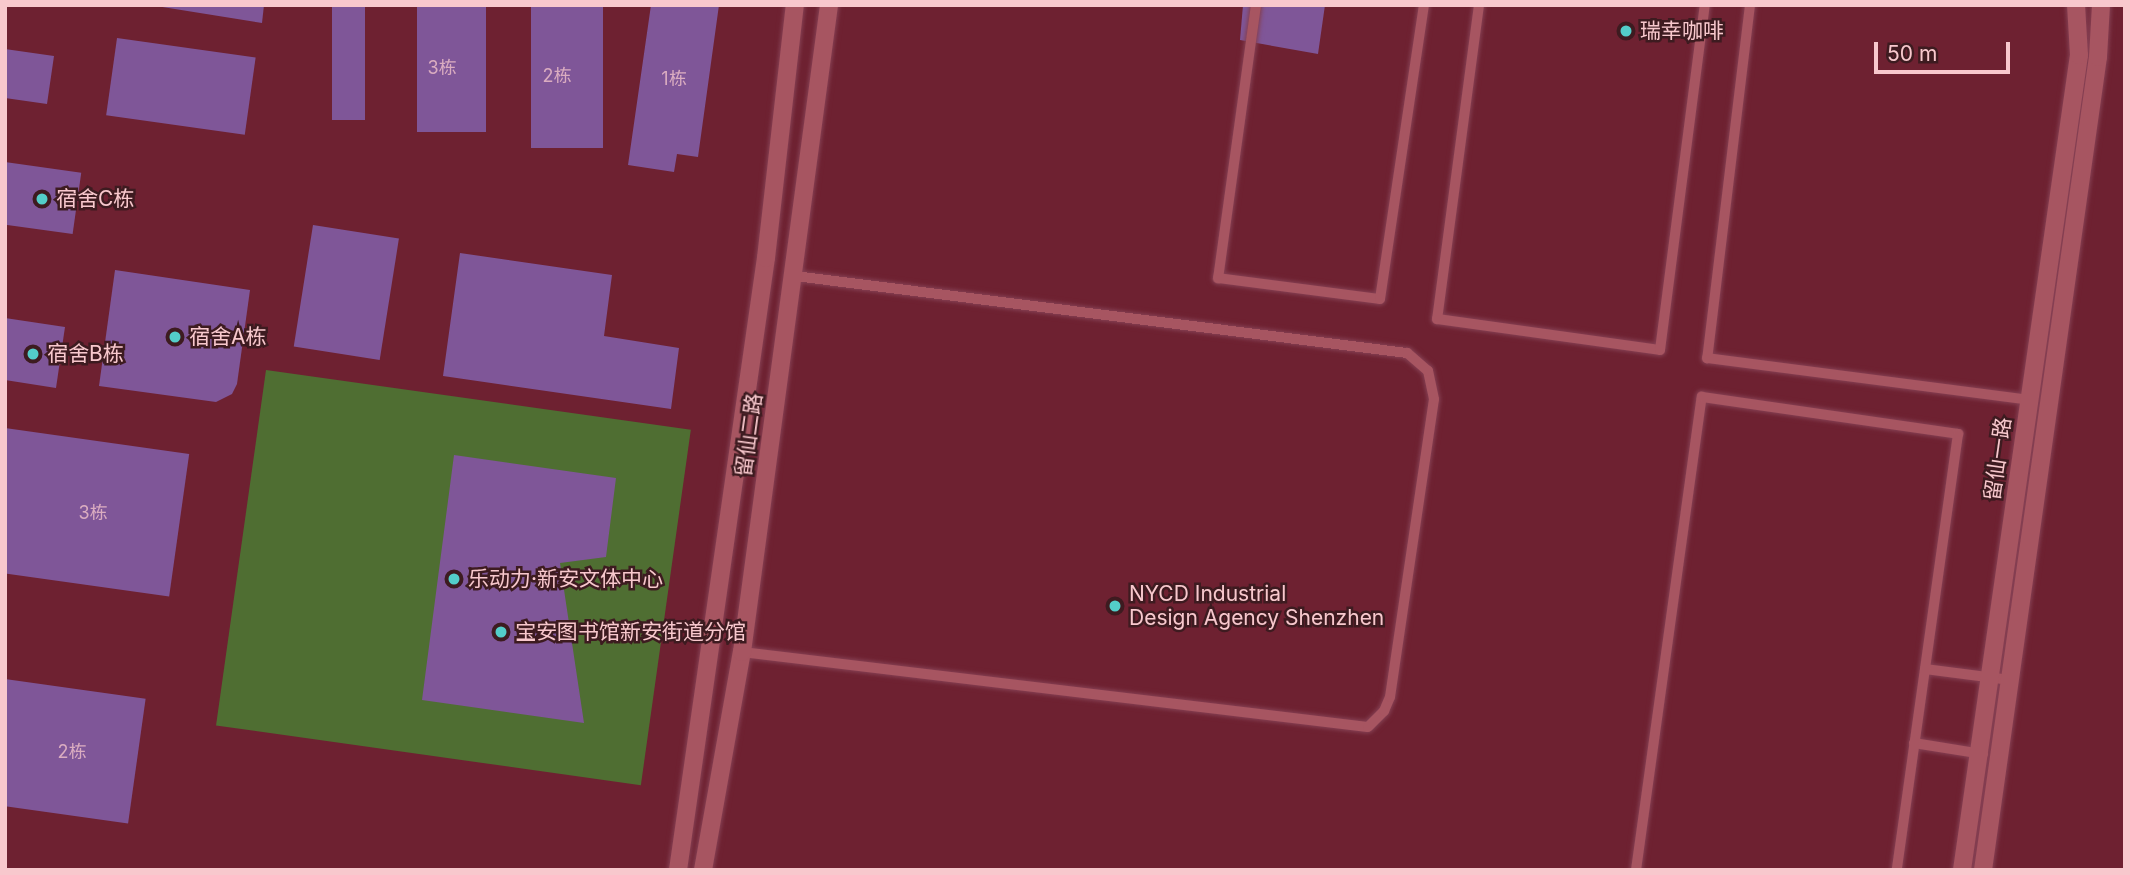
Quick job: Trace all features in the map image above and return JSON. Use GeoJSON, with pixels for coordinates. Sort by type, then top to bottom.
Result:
{"type":"FeatureCollection","features":[{"type":"Feature","properties":{"kind":"street","name":"留仙二路"},"geometry":{"type":"LineString","coordinates":[[678,870],[766,258],[795,5]]}},
{"type":"Feature","properties":{"kind":"street","name":"留仙二路"},"geometry":{"type":"LineString","coordinates":[[703,870],[742,652],[795,276],[829,5]]}},
{"type":"Feature","properties":{"kind":"street","name":"留仙一路"},"geometry":{"type":"LineString","coordinates":[[1962,870],[2079,55],[2076,5]]}},
{"type":"Feature","properties":{"kind":"street","name":"留仙一路"},"geometry":{"type":"LineString","coordinates":[[1983,870],[2098,57],[2101,5]]}},
{"type":"Feature","properties":{"kind":"lane"},"geometry":{"type":"LineString","coordinates":[[1256,5],[1218,278],[1380,299],[1424,5]]}},
{"type":"Feature","properties":{"kind":"lane"},"geometry":{"type":"LineString","coordinates":[[1479,5],[1437,320],[1660,350],[1705,5]]}},
{"type":"Feature","properties":{"kind":"lane"},"geometry":{"type":"LineString","coordinates":[[1750,5],[1707,358],[2030,400]]}},
{"type":"Feature","properties":{"kind":"lane"},"geometry":{"type":"LineString","coordinates":[[742,652],[1368,727],[1377,721],[1390,697],[1434,399],[1428,371],[1407,353],[795,276]]}},
{"type":"Feature","properties":{"kind":"lane"},"geometry":{"type":"LineString","coordinates":[[1636,870],[1702,397],[1958,434],[1897,870]]}},
{"type":"Feature","properties":{"kind":"lane"},"geometry":{"type":"LineString","coordinates":[[1925,669],[2010,680]]}},
{"type":"Feature","properties":{"kind":"lane"},"geometry":{"type":"LineString","coordinates":[[1914,743],[1999,757]]}},
{"type":"Feature","properties":{"kind":"green space","name":"乐动力·新安文体中心"},"geometry":{"type":"Polygon","coordinates":[[[266,370],[691,430],[641,785],[216,726],[266,370]]]}},
{"type":"Feature","properties":{"kind":"building"},"geometry":{"type":"Polygon","coordinates":[[[150,5],[264,5],[262,23],[150,5]]]}},
{"type":"Feature","properties":{"kind":"building"},"geometry":{"type":"Polygon","coordinates":[[[332,5],[365,5],[365,120],[332,120],[332,5]]]}},
{"type":"Feature","properties":{"kind":"building"},"geometry":{"type":"Polygon","coordinates":[[[417,5],[486,5],[486,132],[417,132],[417,5]]]}},
{"type":"Feature","properties":{"kind":"building"},"geometry":{"type":"Polygon","coordinates":[[[531,5],[603,5],[603,148],[531,148],[531,5]]]}},
{"type":"Feature","properties":{"kind":"building"},"geometry":{"type":"Polygon","coordinates":[[[651,5],[719,5],[698,157],[677,154],[674,172],[628,165],[651,5]]]}},
{"type":"Feature","properties":{"kind":"building"},"geometry":{"type":"Polygon","coordinates":[[[1243,5],[1325,5],[1318,54],[1240,40],[1243,5]]]}},
{"type":"Feature","properties":{"kind":"building"},"geometry":{"type":"Polygon","coordinates":[[[117,38],[256,57],[245,135],[106,115],[117,38]]]}},
{"type":"Feature","properties":{"kind":"building"},"geometry":{"type":"Polygon","coordinates":[[[5,49],[54,56],[47,104],[5,98],[5,49]]]}},
{"type":"Feature","properties":{"kind":"building","name":"宿舍C栋"},"geometry":{"type":"Polygon","coordinates":[[[5,162],[81,173],[73,234],[5,225],[5,162]]]}},
{"type":"Feature","properties":{"kind":"building"},"geometry":{"type":"Polygon","coordinates":[[[313,225],[399,239],[380,360],[294,346],[313,225]]]}},
{"type":"Feature","properties":{"kind":"building"},"geometry":{"type":"Polygon","coordinates":[[[460,253],[612,275],[604,336],[679,348],[671,409],[443,376],[460,253]]]}},
{"type":"Feature","properties":{"kind":"building","name":"宿舍A栋"},"geometry":{"type":"Polygon","coordinates":[[[115,270],[250,290],[237,384],[232,394],[216,402],[99,386],[115,270]]]}},
{"type":"Feature","properties":{"kind":"building","name":"宿舍B栋"},"geometry":{"type":"Polygon","coordinates":[[[5,318],[65,327],[56,388],[5,380],[5,318]]]}},
{"type":"Feature","properties":{"kind":"building"},"geometry":{"type":"Polygon","coordinates":[[[5,428],[189,454],[169,596],[5,573],[5,428]]]}},
{"type":"Feature","properties":{"kind":"building","name":"宝安图书馆新安街道分馆"},"geometry":{"type":"Polygon","coordinates":[[[454,455],[616,478],[606,557],[560,563],[584,723],[422,700],[454,455]]]}},
{"type":"Feature","properties":{"kind":"building"},"geometry":{"type":"Polygon","coordinates":[[[5,679],[146,699],[128,824],[5,806],[5,679]]]}},
{"type":"Feature","properties":{"kind":"place","name":"瑞幸咖啡"},"geometry":{"type":"Point","coordinates":[1626,31]}},
{"type":"Feature","properties":{"kind":"place","name":"宿舍C栋"},"geometry":{"type":"Point","coordinates":[42,199]}},
{"type":"Feature","properties":{"kind":"place","name":"宿舍A栋"},"geometry":{"type":"Point","coordinates":[175,337]}},
{"type":"Feature","properties":{"kind":"place","name":"宿舍B栋"},"geometry":{"type":"Point","coordinates":[33,354]}},
{"type":"Feature","properties":{"kind":"place","name":"乐动力·新安文体中心"},"geometry":{"type":"Point","coordinates":[454,579]}},
{"type":"Feature","properties":{"kind":"place","name":"NYCD Industrial Design Agency Shenzhen"},"geometry":{"type":"Point","coordinates":[1115,606]}},
{"type":"Feature","properties":{"kind":"place","name":"宝安图书馆新安街道分馆"},"geometry":{"type":"Point","coordinates":[501,632]}}]}
